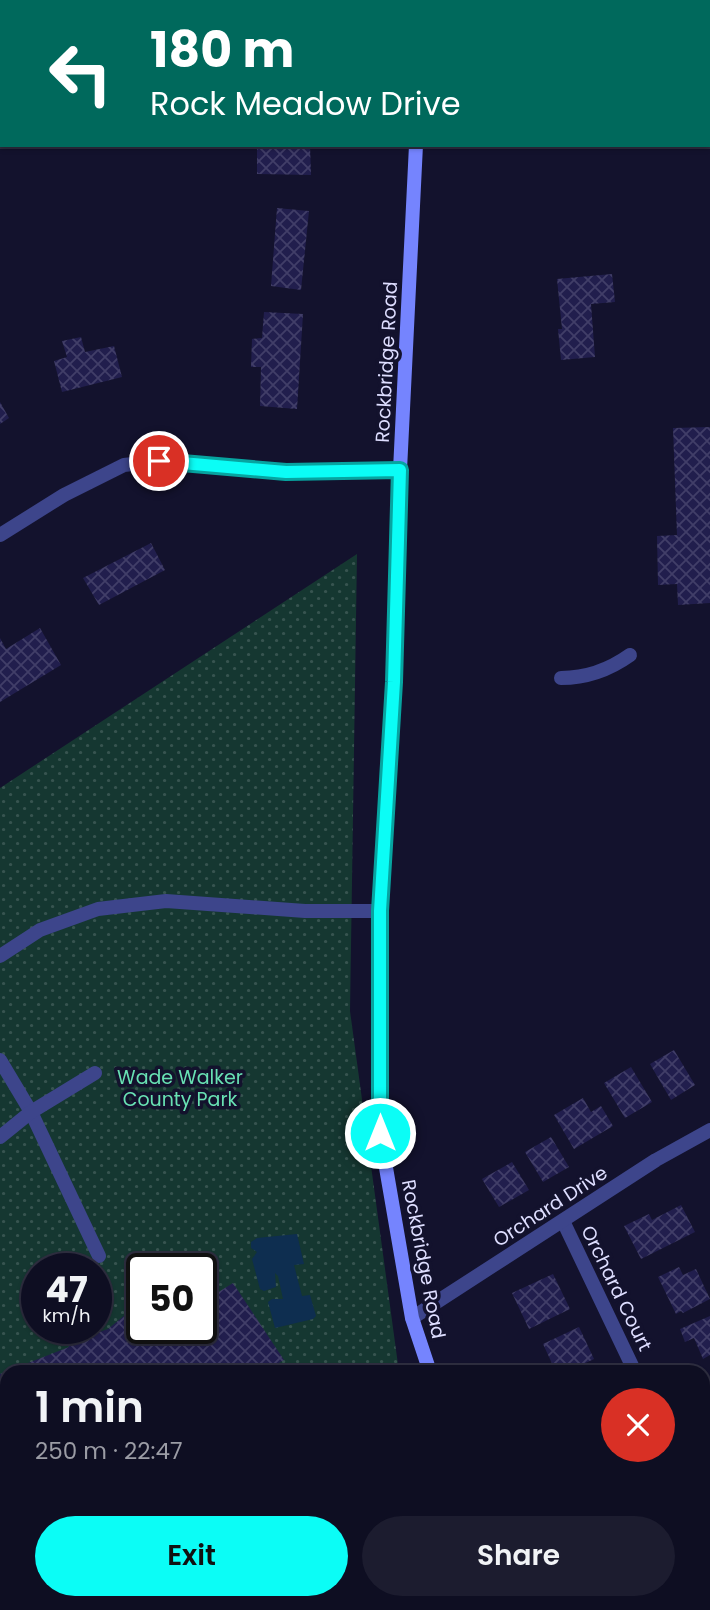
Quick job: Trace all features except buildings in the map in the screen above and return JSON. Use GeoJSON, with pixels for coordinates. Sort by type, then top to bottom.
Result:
{"type":"FeatureCollection","features":[{"type":"Feature","properties":{"kind":"main road","name":"Rockbridge Road"},"geometry":{"type":"LineString","coordinates":[[416,147],[400,470],[394,682],[380,911],[380,1133],[412,1318],[428,1365]]}},
{"type":"Feature","properties":{"kind":"street"},"geometry":{"type":"LineString","coordinates":[[0,535],[64,495],[124,465],[159,461],[286,472],[400,470]]}},
{"type":"Feature","properties":{"kind":"street"},"geometry":{"type":"LineString","coordinates":[[561,678],[575,678],[610,670],[630,655]]}},
{"type":"Feature","properties":{"kind":"street"},"geometry":{"type":"LineString","coordinates":[[0,956],[40,930],[98,909],[166,901],[305,911],[380,911]]}},
{"type":"Feature","properties":{"kind":"street"},"geometry":{"type":"LineString","coordinates":[[0,1060],[31,1112],[98,1253]]}},
{"type":"Feature","properties":{"kind":"street"},"geometry":{"type":"LineString","coordinates":[[0,1137],[31,1112],[95,1073]]}},
{"type":"Feature","properties":{"kind":"street","name":"Orchard Drive"},"geometry":{"type":"LineString","coordinates":[[412,1318],[656,1160],[710,1130]]}},
{"type":"Feature","properties":{"kind":"street","name":"Orchard Court"},"geometry":{"type":"LineString","coordinates":[[563,1221],[632,1365]]}},
{"type":"Feature","properties":{"kind":"green space","name":"Wade Walker County Park"},"geometry":{"type":"Polygon","coordinates":[[[357,554],[350,1011],[398,1365],[0,1365],[0,788],[357,554]]]}},
{"type":"Feature","properties":{"kind":"water"},"geometry":{"type":"Polygon","coordinates":[[[297,1234],[304,1264],[294,1265],[302,1296],[310,1295],[316,1316],[275,1328],[268,1302],[272,1299],[283,1299],[278,1276],[275,1273],[276,1287],[264,1291],[260,1289],[252,1259],[257,1252],[251,1248],[251,1242],[257,1238],[297,1234]]]}},
{"type":"Feature","properties":{"kind":"route"},"geometry":{"type":"LineString","coordinates":[[159,461],[286,472],[400,470],[394,682],[380,911],[380,1133]]}}]}
